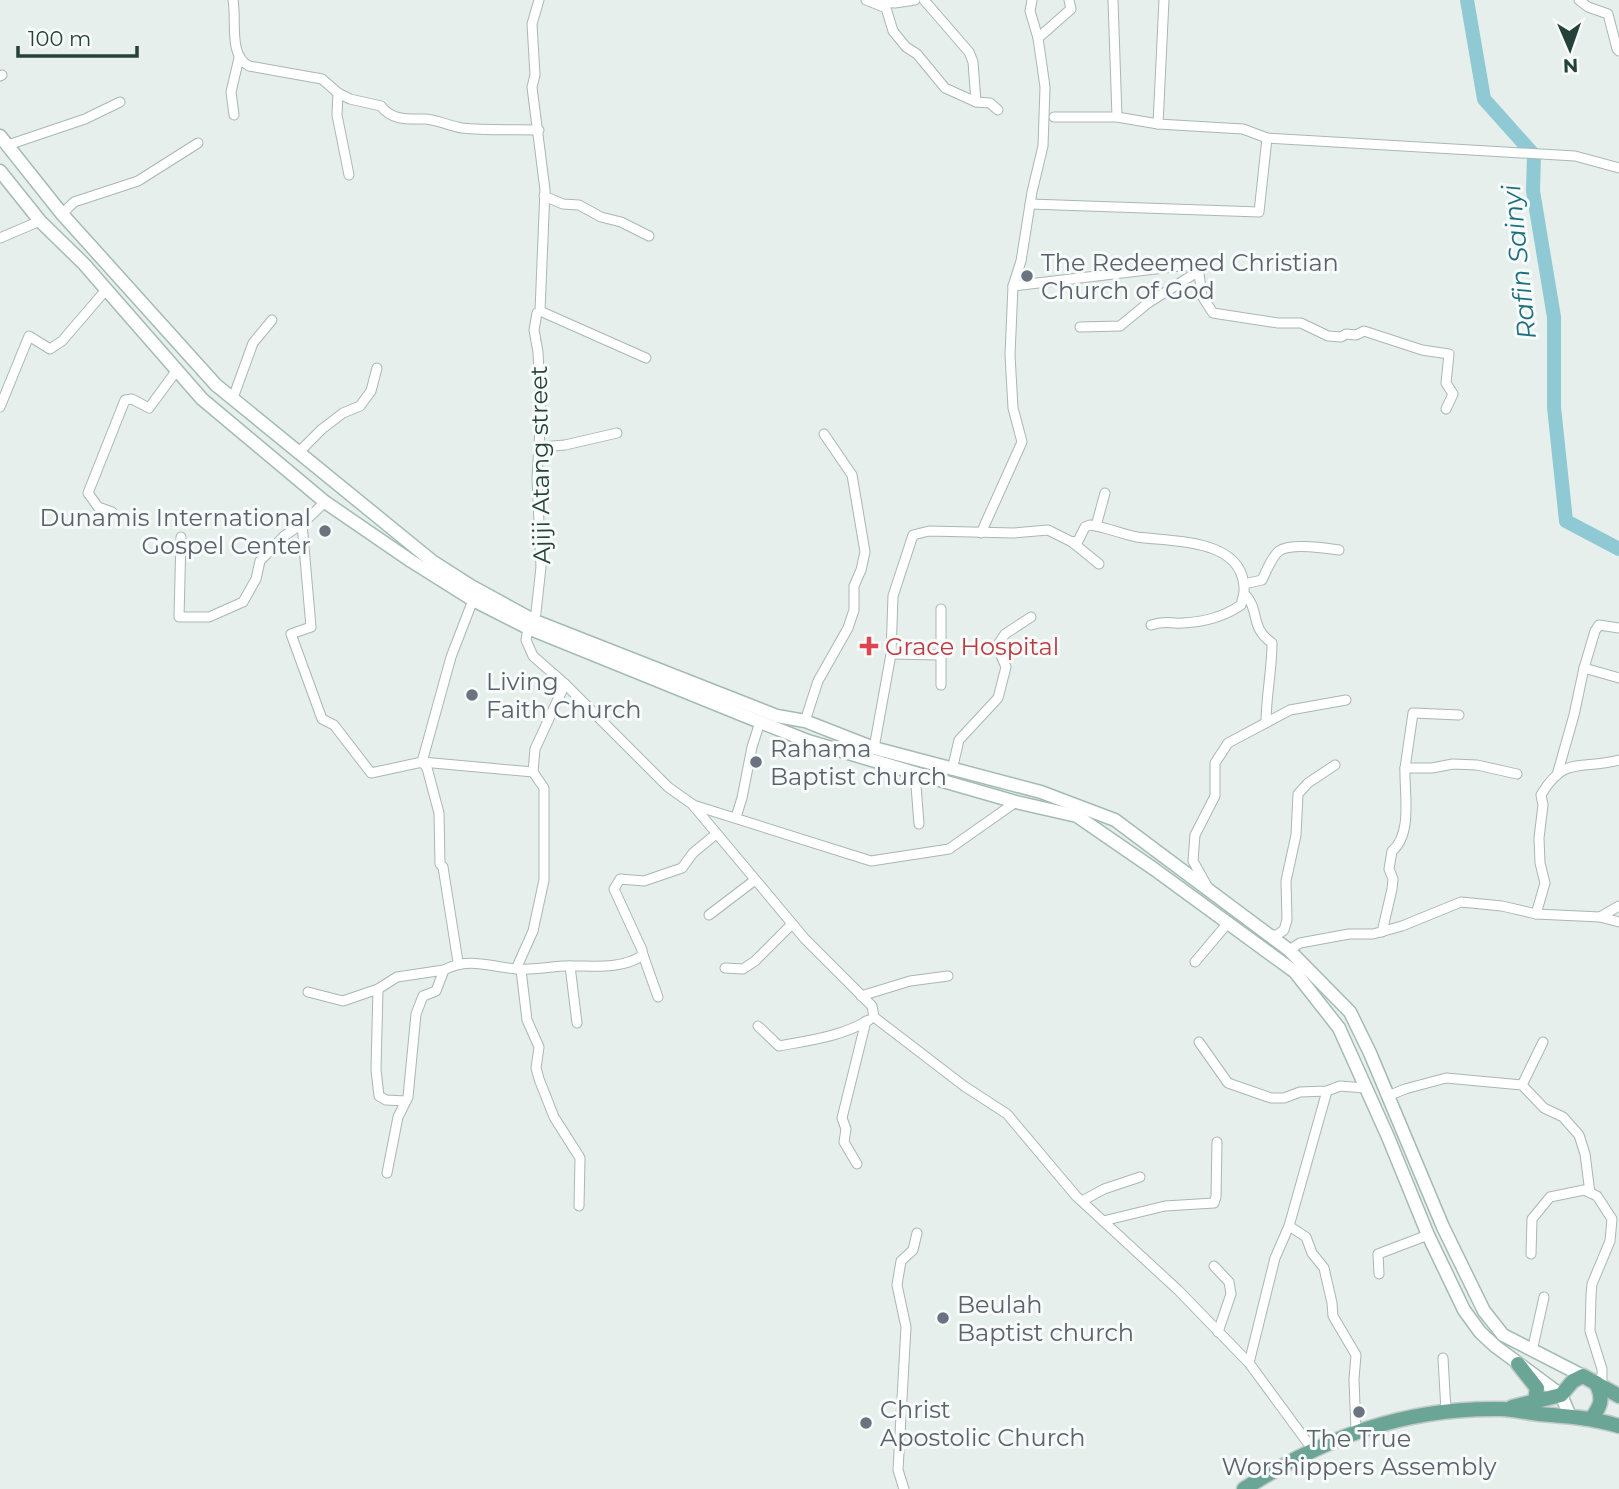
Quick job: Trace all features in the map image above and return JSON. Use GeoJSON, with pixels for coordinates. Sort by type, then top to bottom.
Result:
{"type":"FeatureCollection","features":[{"type":"Feature","properties":{"kind":"main road"},"geometry":{"type":"LineString","coordinates":[[4,140],[62,214],[205,374],[340,488],[432,561],[532,625],[777,716],[805,721],[874,748],[921,758],[952,770],[1041,792],[1115,820],[1289,950],[1350,1012],[1443,1227],[1483,1311],[1503,1335],[1619,1396]]}},
{"type":"Feature","properties":{"kind":"main road"},"geometry":{"type":"LineString","coordinates":[[0,172],[40,221],[84,264],[202,399],[325,502],[387,547],[473,600],[807,741],[1016,802],[1077,816],[1295,972],[1339,1028],[1428,1235],[1464,1310],[1480,1332],[1561,1395],[1570,1416]]}},
{"type":"Feature","properties":{"kind":"main road"},"geometry":{"type":"LineString","coordinates":[[1518,1364],[1537,1388],[1535,1401]]}},
{"type":"Feature","properties":{"kind":"main road"},"geometry":{"type":"LineString","coordinates":[[1504,1409],[1561,1395],[1573,1381],[1583,1376]]}},
{"type":"Feature","properties":{"kind":"main road"},"geometry":{"type":"LineString","coordinates":[[1591,1419],[1600,1407],[1602,1395],[1599,1385]]}},
{"type":"Feature","properties":{"kind":"main road"},"geometry":{"type":"LineString","coordinates":[[1244,1489],[1279,1466],[1356,1431],[1410,1417],[1446,1411],[1504,1409],[1591,1419],[1619,1426]]}},
{"type":"Feature","properties":{"kind":"street"},"geometry":{"type":"LineString","coordinates":[[233,0],[239,58],[231,92],[234,115]]}},
{"type":"Feature","properties":{"kind":"street","name":"Ajiji Atang street"},"geometry":{"type":"LineString","coordinates":[[532,625],[541,567],[537,478],[541,447],[540,388],[534,330],[537,313],[540,311],[544,196],[539,130],[532,87],[535,75],[532,24],[538,0]]}},
{"type":"Feature","properties":{"kind":"street"},"geometry":{"type":"LineString","coordinates":[[864,0],[895,3],[915,0]]}},
{"type":"Feature","properties":{"kind":"street"},"geometry":{"type":"LineString","coordinates":[[864,0],[886,8],[893,31],[906,47],[917,54],[945,88],[976,102],[989,103],[998,110]]}},
{"type":"Feature","properties":{"kind":"street"},"geometry":{"type":"LineString","coordinates":[[924,0],[969,52],[973,62],[976,102]]}},
{"type":"Feature","properties":{"kind":"street"},"geometry":{"type":"LineString","coordinates":[[981,533],[1021,442],[1013,408],[1010,355],[1013,286],[1021,261],[1043,146],[1045,87],[1038,38],[1030,11],[1032,0]]}},
{"type":"Feature","properties":{"kind":"street"},"geometry":{"type":"LineString","coordinates":[[1038,38],[1071,9],[1069,0]]}},
{"type":"Feature","properties":{"kind":"street"},"geometry":{"type":"LineString","coordinates":[[1113,0],[1117,117]]}},
{"type":"Feature","properties":{"kind":"street"},"geometry":{"type":"LineString","coordinates":[[1158,124],[1164,0]]}},
{"type":"Feature","properties":{"kind":"street"},"geometry":{"type":"LineString","coordinates":[[1579,0],[1588,7],[1608,14],[1616,49],[1619,51]]}},
{"type":"Feature","properties":{"kind":"street"},"geometry":{"type":"LineString","coordinates":[[239,58],[249,66],[322,79],[338,93],[350,99],[381,106],[385,113],[393,117],[426,119],[462,128],[539,130]]}},
{"type":"Feature","properties":{"kind":"street"},"geometry":{"type":"LineString","coordinates":[[338,93],[337,115],[349,174]]}},
{"type":"Feature","properties":{"kind":"street"},"geometry":{"type":"LineString","coordinates":[[4,140],[85,119],[120,102]]}},
{"type":"Feature","properties":{"kind":"street"},"geometry":{"type":"LineString","coordinates":[[1054,117],[1117,117],[1158,124],[1243,129],[1267,138],[1574,156],[1619,168]]}},
{"type":"Feature","properties":{"kind":"street"},"geometry":{"type":"LineString","coordinates":[[1030,204],[1259,212],[1267,138]]}},
{"type":"Feature","properties":{"kind":"street"},"geometry":{"type":"LineString","coordinates":[[62,214],[74,202],[138,181],[198,143]]}},
{"type":"Feature","properties":{"kind":"street"},"geometry":{"type":"LineString","coordinates":[[544,196],[563,204],[579,205],[649,236]]}},
{"type":"Feature","properties":{"kind":"street"},"geometry":{"type":"LineString","coordinates":[[0,237],[40,221]]}},
{"type":"Feature","properties":{"kind":"street"},"geometry":{"type":"LineString","coordinates":[[1013,286],[1180,265],[1198,266],[1202,296],[1213,313],[1278,323],[1301,323],[1328,336],[1356,335],[1364,331],[1422,351],[1449,354],[1446,383],[1453,394],[1446,409]]}},
{"type":"Feature","properties":{"kind":"street"},"geometry":{"type":"LineString","coordinates":[[1080,327],[1120,326],[1148,303],[1199,271]]}},
{"type":"Feature","properties":{"kind":"street"},"geometry":{"type":"LineString","coordinates":[[0,407],[29,336],[50,349],[62,341],[105,290]]}},
{"type":"Feature","properties":{"kind":"street"},"geometry":{"type":"LineString","coordinates":[[540,311],[646,358]]}},
{"type":"Feature","properties":{"kind":"street"},"geometry":{"type":"LineString","coordinates":[[233,398],[253,342],[272,320]]}},
{"type":"Feature","properties":{"kind":"street"},"geometry":{"type":"LineString","coordinates":[[299,452],[322,429],[344,413],[360,406],[371,391],[377,368]]}},
{"type":"Feature","properties":{"kind":"street"},"geometry":{"type":"LineString","coordinates":[[112,512],[97,507],[88,493],[125,400],[132,399],[149,408],[177,370]]}},
{"type":"Feature","properties":{"kind":"street"},"geometry":{"type":"LineString","coordinates":[[541,447],[565,445],[617,433]]}},
{"type":"Feature","properties":{"kind":"street"},"geometry":{"type":"LineString","coordinates":[[805,721],[818,681],[848,628],[854,610],[854,586],[865,552],[852,475],[824,434]]}},
{"type":"Feature","properties":{"kind":"street"},"geometry":{"type":"LineString","coordinates":[[1096,526],[1105,492]]}},
{"type":"Feature","properties":{"kind":"street"},"geometry":{"type":"LineString","coordinates":[[181,537],[179,617],[209,617],[243,602],[256,579],[260,561],[284,536],[302,524],[325,502]]}},
{"type":"Feature","properties":{"kind":"street"},"geometry":{"type":"LineString","coordinates":[[302,524],[311,627],[291,634],[322,719],[334,725],[371,773],[422,762],[533,772]]}},
{"type":"Feature","properties":{"kind":"street"},"geometry":{"type":"LineString","coordinates":[[1072,542],[1078,541],[1085,527],[1096,526],[1133,536],[1210,547],[1228,556],[1238,565],[1244,588],[1253,603],[1260,634],[1272,643],[1266,723]]}},
{"type":"Feature","properties":{"kind":"street"},"geometry":{"type":"LineString","coordinates":[[874,748],[891,654],[892,596],[914,535],[929,531],[981,533],[1048,530],[1072,542],[1099,564]]}},
{"type":"Feature","properties":{"kind":"street"},"geometry":{"type":"LineString","coordinates":[[1244,588],[1262,580],[1277,552],[1283,549],[1307,545],[1339,550]]}},
{"type":"Feature","properties":{"kind":"street"},"geometry":{"type":"LineString","coordinates":[[1151,625],[1165,620],[1182,623],[1230,613],[1241,605],[1244,588]]}},
{"type":"Feature","properties":{"kind":"street"},"geometry":{"type":"LineString","coordinates":[[422,762],[451,657],[473,600]]}},
{"type":"Feature","properties":{"kind":"street"},"geometry":{"type":"LineString","coordinates":[[941,609],[941,685]]}},
{"type":"Feature","properties":{"kind":"street"},"geometry":{"type":"LineString","coordinates":[[952,770],[959,740],[998,698],[1006,667],[997,646],[1000,639],[1031,617]]}},
{"type":"Feature","properties":{"kind":"street"},"geometry":{"type":"LineString","coordinates":[[532,625],[526,640],[533,656],[565,684],[668,788],[692,804],[871,861],[948,849],[1016,802]]}},
{"type":"Feature","properties":{"kind":"street"},"geometry":{"type":"LineString","coordinates":[[1557,775],[1595,631],[1600,625],[1619,628]]}},
{"type":"Feature","properties":{"kind":"street"},"geometry":{"type":"LineString","coordinates":[[891,654],[940,655]]}},
{"type":"Feature","properties":{"kind":"street"},"geometry":{"type":"LineString","coordinates":[[1584,668],[1619,678]]}},
{"type":"Feature","properties":{"kind":"street"},"geometry":{"type":"LineString","coordinates":[[565,684],[535,749],[533,772],[544,788],[544,880],[533,931],[518,970],[527,1020],[539,1047],[536,1068],[539,1079],[554,1117],[580,1158],[579,1206]]}},
{"type":"Feature","properties":{"kind":"street"},"geometry":{"type":"LineString","coordinates":[[1213,892],[1197,872],[1193,861],[1195,835],[1215,796],[1215,763],[1228,743],[1290,710],[1346,700]]}},
{"type":"Feature","properties":{"kind":"street"},"geometry":{"type":"LineString","coordinates":[[1382,932],[1392,889],[1393,879],[1389,869],[1392,851],[1397,848],[1404,829],[1405,768],[1413,713],[1459,715]]}},
{"type":"Feature","properties":{"kind":"street"},"geometry":{"type":"LineString","coordinates":[[736,817],[760,722]]}},
{"type":"Feature","properties":{"kind":"street"},"geometry":{"type":"LineString","coordinates":[[1536,914],[1545,883],[1540,863],[1539,838],[1543,805],[1541,795],[1549,782],[1570,765],[1595,766],[1619,760]]}},
{"type":"Feature","properties":{"kind":"street"},"geometry":{"type":"LineString","coordinates":[[422,762],[427,768],[439,813],[440,864],[443,867],[458,962]]}},
{"type":"Feature","properties":{"kind":"street"},"geometry":{"type":"LineString","coordinates":[[1269,936],[1284,930],[1287,920],[1286,881],[1296,835],[1298,794],[1308,783],[1335,765]]}},
{"type":"Feature","properties":{"kind":"street"},"geometry":{"type":"LineString","coordinates":[[1405,768],[1478,765],[1517,774]]}},
{"type":"Feature","properties":{"kind":"street"},"geometry":{"type":"LineString","coordinates":[[915,773],[919,824]]}},
{"type":"Feature","properties":{"kind":"street"},"geometry":{"type":"LineString","coordinates":[[692,804],[792,924],[872,1006],[842,1118],[846,1129],[844,1142],[857,1164]]}},
{"type":"Feature","properties":{"kind":"street"},"geometry":{"type":"LineString","coordinates":[[657,998],[643,955],[614,888],[620,879],[644,881],[682,868],[693,853],[716,834]]}},
{"type":"Feature","properties":{"kind":"street"},"geometry":{"type":"LineString","coordinates":[[709,915],[755,880]]}},
{"type":"Feature","properties":{"kind":"street"},"geometry":{"type":"LineString","coordinates":[[1289,950],[1300,943],[1349,934],[1363,936],[1382,932],[1436,914],[1461,902],[1502,906],[1536,914],[1600,917],[1619,922]]}},
{"type":"Feature","properties":{"kind":"street"},"geometry":{"type":"LineString","coordinates":[[1600,917],[1619,906]]}},
{"type":"Feature","properties":{"kind":"street"},"geometry":{"type":"LineString","coordinates":[[725,968],[743,968],[755,961],[792,924]]}},
{"type":"Feature","properties":{"kind":"street"},"geometry":{"type":"LineString","coordinates":[[1195,962],[1227,924]]}},
{"type":"Feature","properties":{"kind":"street"},"geometry":{"type":"LineString","coordinates":[[308,992],[343,1001],[379,989],[397,977],[444,970],[458,962],[505,966],[518,970],[607,966],[643,955]]}},
{"type":"Feature","properties":{"kind":"street"},"geometry":{"type":"LineString","coordinates":[[570,966],[577,1023]]}},
{"type":"Feature","properties":{"kind":"street"},"geometry":{"type":"LineString","coordinates":[[387,1173],[397,1117],[406,1101],[415,1014],[423,996],[436,991],[444,970]]}},
{"type":"Feature","properties":{"kind":"street"},"geometry":{"type":"LineString","coordinates":[[862,996],[911,981],[948,976]]}},
{"type":"Feature","properties":{"kind":"street"},"geometry":{"type":"LineString","coordinates":[[379,989],[376,1070],[379,1096],[386,1100],[406,1101]]}},
{"type":"Feature","properties":{"kind":"street"},"geometry":{"type":"LineString","coordinates":[[758,1026],[779,1046],[827,1038],[852,1030],[870,1019]]}},
{"type":"Feature","properties":{"kind":"street"},"geometry":{"type":"LineString","coordinates":[[870,1019],[1007,1114],[1076,1196],[1178,1290],[1249,1363],[1313,1450]]}},
{"type":"Feature","properties":{"kind":"street"},"geometry":{"type":"LineString","coordinates":[[1199,1042],[1228,1083],[1271,1098],[1284,1098],[1300,1092],[1327,1091],[1340,1086],[1365,1088]]}},
{"type":"Feature","properties":{"kind":"street"},"geometry":{"type":"LineString","coordinates":[[1522,1085],[1543,1042]]}},
{"type":"Feature","properties":{"kind":"street"},"geometry":{"type":"LineString","coordinates":[[1388,1097],[1405,1089],[1446,1078],[1522,1085],[1544,1108],[1563,1117],[1579,1135],[1591,1194]]}},
{"type":"Feature","properties":{"kind":"street"},"geometry":{"type":"LineString","coordinates":[[1249,1363],[1275,1258],[1289,1226],[1327,1091]]}},
{"type":"Feature","properties":{"kind":"street"},"geometry":{"type":"LineString","coordinates":[[1103,1222],[1165,1206],[1214,1203],[1217,1142]]}},
{"type":"Feature","properties":{"kind":"street"},"geometry":{"type":"LineString","coordinates":[[1082,1200],[1104,1189],[1140,1177]]}},
{"type":"Feature","properties":{"kind":"street"},"geometry":{"type":"LineString","coordinates":[[1531,1254],[1532,1219],[1550,1197],[1584,1190],[1597,1196],[1612,1219],[1610,1241],[1592,1284],[1591,1295],[1590,1331],[1602,1368],[1599,1385]]}},
{"type":"Feature","properties":{"kind":"street"},"geometry":{"type":"LineString","coordinates":[[1289,1226],[1306,1237],[1312,1253],[1324,1268],[1333,1316],[1356,1354],[1356,1431]]}},
{"type":"Feature","properties":{"kind":"street"},"geometry":{"type":"LineString","coordinates":[[904,1489],[898,1470],[906,1327],[897,1285],[901,1261],[913,1250],[917,1233]]}},
{"type":"Feature","properties":{"kind":"street"},"geometry":{"type":"LineString","coordinates":[[1379,1274],[1378,1254],[1428,1235]]}},
{"type":"Feature","properties":{"kind":"street"},"geometry":{"type":"LineString","coordinates":[[1214,1266],[1229,1282],[1231,1294],[1218,1332]]}},
{"type":"Feature","properties":{"kind":"street"},"geometry":{"type":"LineString","coordinates":[[1532,1351],[1544,1297]]}},
{"type":"Feature","properties":{"kind":"street"},"geometry":{"type":"LineString","coordinates":[[1443,1358],[1446,1411]]}},
{"type":"Feature","properties":{"kind":"waterway","name":"Rafin Sainyi"},"geometry":{"type":"LineString","coordinates":[[1467,0],[1484,99],[1534,155],[1533,191],[1554,317],[1554,407],[1566,521],[1619,549]]}},
{"type":"Feature","properties":{"kind":"place","name":"The Redeemed Christian Church of God"},"geometry":{"type":"Point","coordinates":[1027,276]}},
{"type":"Feature","properties":{"kind":"place","name":"Dunamis International Gospel Center"},"geometry":{"type":"Point","coordinates":[325,531]}},
{"type":"Feature","properties":{"kind":"place","name":"Grace Hospital"},"geometry":{"type":"Point","coordinates":[869,646]}},
{"type":"Feature","properties":{"kind":"place","name":"Living Faith Church"},"geometry":{"type":"Point","coordinates":[472,695]}},
{"type":"Feature","properties":{"kind":"place","name":"Rahama Baptist church"},"geometry":{"type":"Point","coordinates":[756,762]}},
{"type":"Feature","properties":{"kind":"place","name":"Beulah Baptist church"},"geometry":{"type":"Point","coordinates":[943,1318]}},
{"type":"Feature","properties":{"kind":"place","name":"The True Worshippers Assembly"},"geometry":{"type":"Point","coordinates":[1359,1412]}},
{"type":"Feature","properties":{"kind":"place","name":"Christ Apostolic Church"},"geometry":{"type":"Point","coordinates":[866,1423]}}]}
